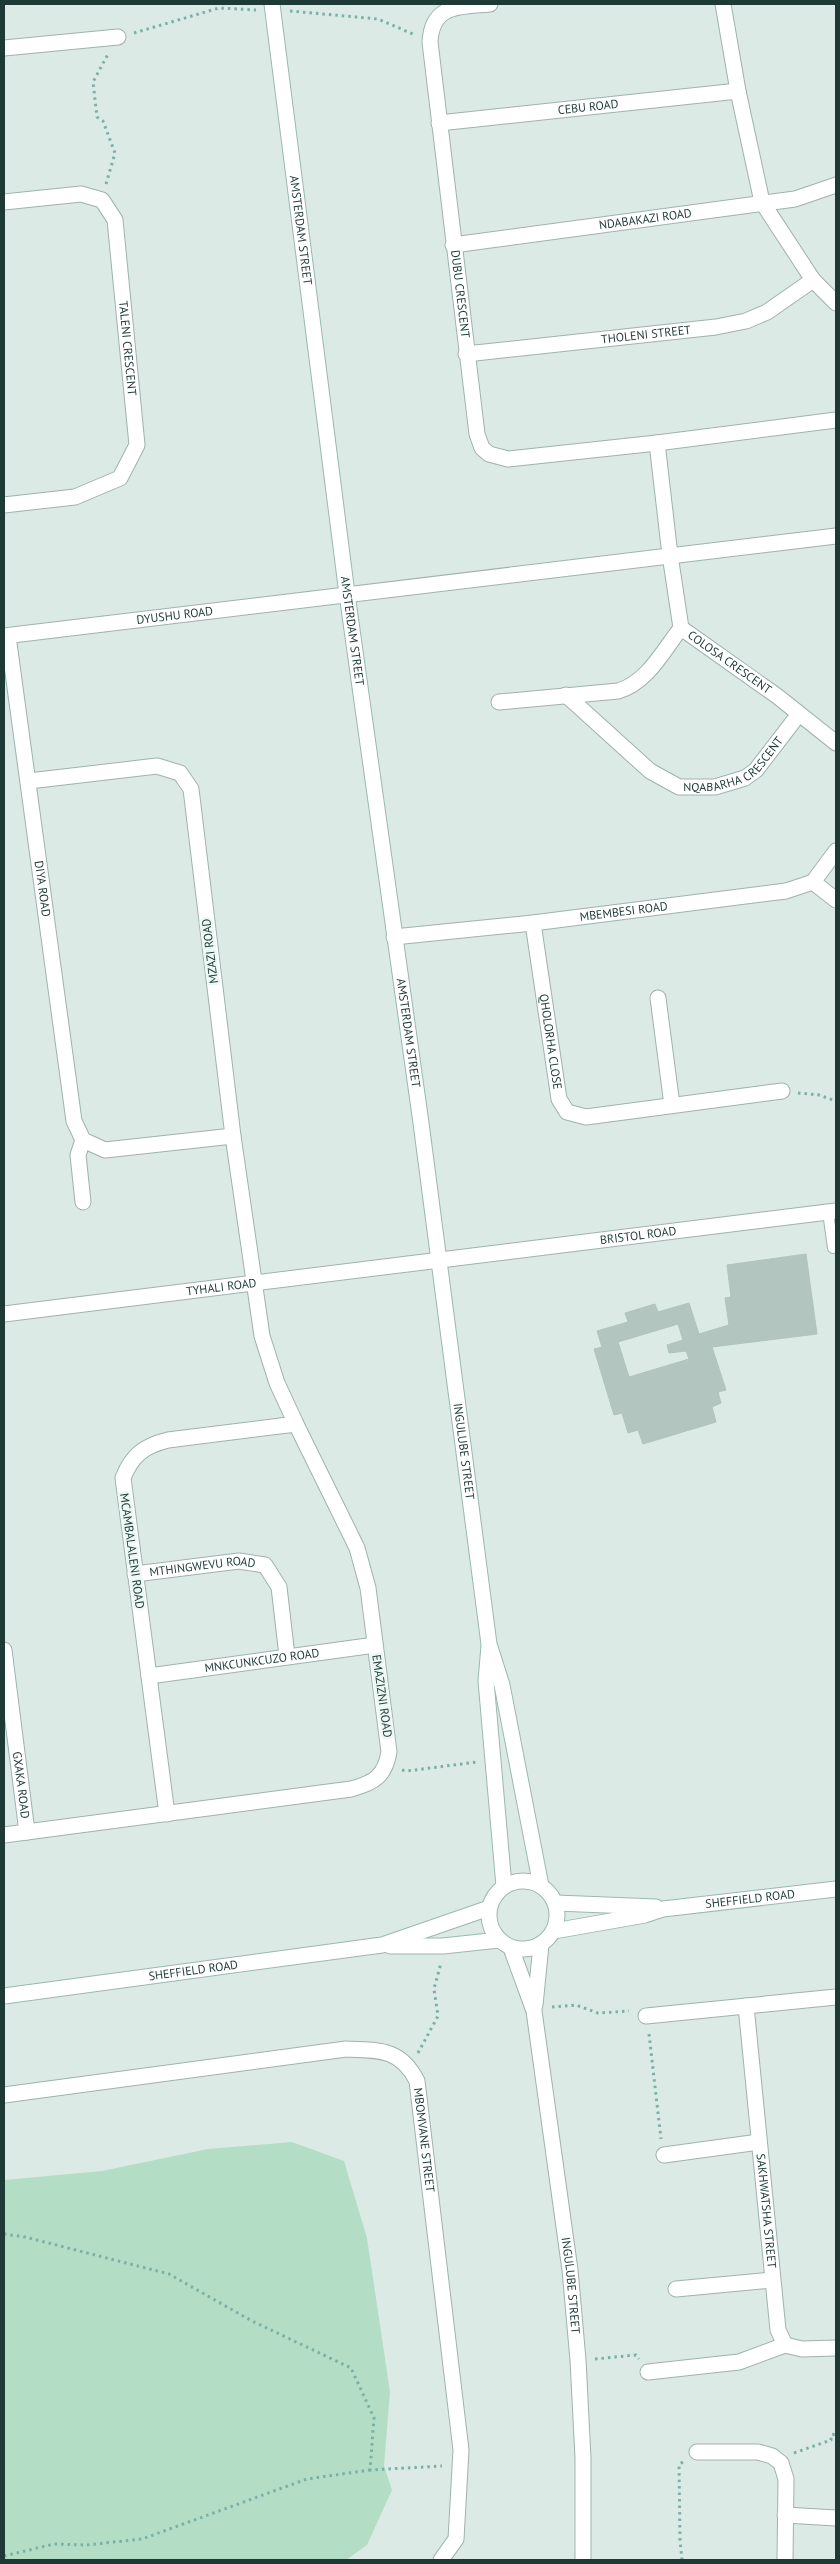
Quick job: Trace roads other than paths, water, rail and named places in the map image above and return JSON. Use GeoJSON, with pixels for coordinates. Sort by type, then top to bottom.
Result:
{"type":"FeatureCollection","features":[{"type":"Feature","properties":{"kind":"street","name":"AMSTERDAM STREET"},"geometry":{"type":"LineString","coordinates":[[272,4],[347,594],[438,1259]]}},
{"type":"Feature","properties":{"kind":"street","name":"DUBU CRESCENT"},"geometry":{"type":"LineString","coordinates":[[490,4],[445,11],[436,18],[430,28],[430,42],[466,354],[477,434],[482,448],[489,454],[508,459],[658,443],[836,420]]}},
{"type":"Feature","properties":{"kind":"street"},"geometry":{"type":"LineString","coordinates":[[723,4],[738,91],[762,202],[813,280],[836,302]]}},
{"type":"Feature","properties":{"kind":"street"},"geometry":{"type":"LineString","coordinates":[[4,48],[118,37]]}},
{"type":"Feature","properties":{"kind":"street","name":"CEBU ROAD"},"geometry":{"type":"LineString","coordinates":[[439,123],[738,91]]}},
{"type":"Feature","properties":{"kind":"street","name":"NDABAKAZI ROAD"},"geometry":{"type":"LineString","coordinates":[[453,245],[795,199],[836,186]]}},
{"type":"Feature","properties":{"kind":"street","name":"TALENI CRESCENT"},"geometry":{"type":"LineString","coordinates":[[4,202],[81,194],[102,200],[115,220],[136,445],[120,478],[75,497],[4,505]]}},
{"type":"Feature","properties":{"kind":"street","name":"THOLENI STREET"},"geometry":{"type":"LineString","coordinates":[[466,354],[716,327],[746,321],[767,312],[813,280]]}},
{"type":"Feature","properties":{"kind":"street"},"geometry":{"type":"LineString","coordinates":[[658,443],[670,555]]}},
{"type":"Feature","properties":{"kind":"street","name":"DYUSHU ROAD"},"geometry":{"type":"LineString","coordinates":[[6,636],[836,536]]}},
{"type":"Feature","properties":{"kind":"street","name":"COLOSA CRESCENT"},"geometry":{"type":"LineString","coordinates":[[670,555],[681,628],[836,743]]}},
{"type":"Feature","properties":{"kind":"street"},"geometry":{"type":"LineString","coordinates":[[499,702],[618,691],[632,686],[649,670],[681,628]]}},
{"type":"Feature","properties":{"kind":"street","name":"DIYA ROAD"},"geometry":{"type":"LineString","coordinates":[[6,636],[29,781],[74,1121],[83,1140]]}},
{"type":"Feature","properties":{"kind":"street","name":"NQABARHA CRESCENT"},"geometry":{"type":"LineString","coordinates":[[566,695],[650,771],[679,786],[715,786],[745,778],[756,770],[799,714]]}},
{"type":"Feature","properties":{"kind":"street","name":"MZAZI ROAD"},"geometry":{"type":"LineString","coordinates":[[29,781],[157,766],[180,773],[191,789],[233,1136],[254,1283]]}},
{"type":"Feature","properties":{"kind":"street"},"geometry":{"type":"LineString","coordinates":[[836,851],[813,882],[836,900]]}},
{"type":"Feature","properties":{"kind":"street","name":"MBEMBESI ROAD"},"geometry":{"type":"LineString","coordinates":[[394,937],[753,897],[786,892],[813,882]]}},
{"type":"Feature","properties":{"kind":"street","name":"QHOLORHA CLOSE"},"geometry":{"type":"LineString","coordinates":[[533,922],[559,1099],[567,1112],[586,1117],[782,1091]]}},
{"type":"Feature","properties":{"kind":"street"},"geometry":{"type":"LineString","coordinates":[[658,998],[672,1105]]}},
{"type":"Feature","properties":{"kind":"street"},"geometry":{"type":"LineString","coordinates":[[83,1202],[78,1155],[83,1140],[105,1150],[233,1136]]}},
{"type":"Feature","properties":{"kind":"street","name":"BRISTOL ROAD"},"geometry":{"type":"LineString","coordinates":[[438,1259],[832,1211]]}},
{"type":"Feature","properties":{"kind":"street","name":"TYHALI ROAD"},"geometry":{"type":"LineString","coordinates":[[4,1314],[438,1259]]}},
{"type":"Feature","properties":{"kind":"street","name":"INGULUBE STREET"},"geometry":{"type":"LineString","coordinates":[[438,1259],[489,1644],[502,1685],[541,1886]]}},
{"type":"Feature","properties":{"kind":"street","name":"EMAZIZNI ROAD"},"geometry":{"type":"LineString","coordinates":[[167,1814],[351,1789],[370,1784],[380,1777],[386,1766],[389,1740],[368,1588],[357,1548],[296,1424],[268,1356],[254,1283]]}},
{"type":"Feature","properties":{"kind":"street","name":"MCAMBALALENI ROAD"},"geometry":{"type":"LineString","coordinates":[[167,1814],[123,1478],[128,1464],[138,1452],[152,1444],[168,1440],[296,1424]]}},
{"type":"Feature","properties":{"kind":"street","name":"MTHINGWEVU ROAD"},"geometry":{"type":"LineString","coordinates":[[135,1574],[239,1561],[265,1565],[279,1587],[288,1656]]}},
{"type":"Feature","properties":{"kind":"street","name":"INGULUBE STREET"},"geometry":{"type":"LineString","coordinates":[[489,1644],[486,1681],[504,1886]]}},
{"type":"Feature","properties":{"kind":"street","name":"MNKCUNKCUZO ROAD"},"geometry":{"type":"LineString","coordinates":[[149,1676],[375,1645]]}},
{"type":"Feature","properties":{"kind":"street","name":"GXAKA ROAD"},"geometry":{"type":"LineString","coordinates":[[4,1650],[27,1832]]}},
{"type":"Feature","properties":{"kind":"street"},"geometry":{"type":"LineString","coordinates":[[4,1835],[167,1814]]}},
{"type":"Feature","properties":{"kind":"street"},"geometry":{"type":"LineString","coordinates":[[529,1881],[541,1886],[550,1893],[556,1903],[558,1913],[554,1930],[541,1945],[526,1950],[505,1944],[490,1925],[489,1908],[494,1896],[504,1886],[516,1882],[529,1881]]}},
{"type":"Feature","properties":{"kind":"street","name":"SHEFFIELD ROAD"},"geometry":{"type":"LineString","coordinates":[[554,1930],[645,1915],[663,1909],[836,1889]]}},
{"type":"Feature","properties":{"kind":"street","name":"SHEFFIELD ROAD"},"geometry":{"type":"LineString","coordinates":[[556,1903],[653,1906],[663,1909]]}},
{"type":"Feature","properties":{"kind":"street","name":"SHEFFIELD ROAD"},"geometry":{"type":"LineString","coordinates":[[4,1996],[382,1945],[459,1920],[489,1908]]}},
{"type":"Feature","properties":{"kind":"street","name":"INGULUBE STREET"},"geometry":{"type":"LineString","coordinates":[[505,1944],[534,2011]]}},
{"type":"Feature","properties":{"kind":"street","name":"SHEFFIELD ROAD"},"geometry":{"type":"LineString","coordinates":[[382,1945],[402,1948],[505,1944]]}},
{"type":"Feature","properties":{"kind":"street","name":"INGULUBE STREET"},"geometry":{"type":"LineString","coordinates":[[541,1945],[534,2011],[570,2270],[578,2360],[583,2458],[583,2560]]}},
{"type":"Feature","properties":{"kind":"street"},"geometry":{"type":"LineString","coordinates":[[646,2016],[836,1997]]}},
{"type":"Feature","properties":{"kind":"street","name":"SAKHWATSHA STREET"},"geometry":{"type":"LineString","coordinates":[[746,2006],[772,2280],[778,2330],[785,2345]]}},
{"type":"Feature","properties":{"kind":"street","name":"MBOMVANE STREET"},"geometry":{"type":"LineString","coordinates":[[4,2095],[346,2049],[375,2050],[400,2057],[411,2069],[417,2081],[461,2450],[456,2540],[440,2560]]}},
{"type":"Feature","properties":{"kind":"street","name":"SAKHWATSHA STREET"},"geometry":{"type":"LineString","coordinates":[[664,2155],[759,2142]]}},
{"type":"Feature","properties":{"kind":"street","name":"SAKHWATSHA STREET"},"geometry":{"type":"LineString","coordinates":[[676,2288],[772,2280]]}},
{"type":"Feature","properties":{"kind":"street"},"geometry":{"type":"LineString","coordinates":[[648,2372],[739,2362],[785,2345],[802,2349],[836,2348]]}},
{"type":"Feature","properties":{"kind":"street"},"geometry":{"type":"LineString","coordinates":[[697,2452],[758,2452],[772,2456],[781,2463],[786,2479],[785,2560]]}},
{"type":"Feature","properties":{"kind":"street"},"geometry":{"type":"LineString","coordinates":[[785,2515],[836,2518]]}},
{"type":"Feature","properties":{"kind":"lane"},"geometry":{"type":"LineString","coordinates":[[832,1211],[833,1248]]}}]}
